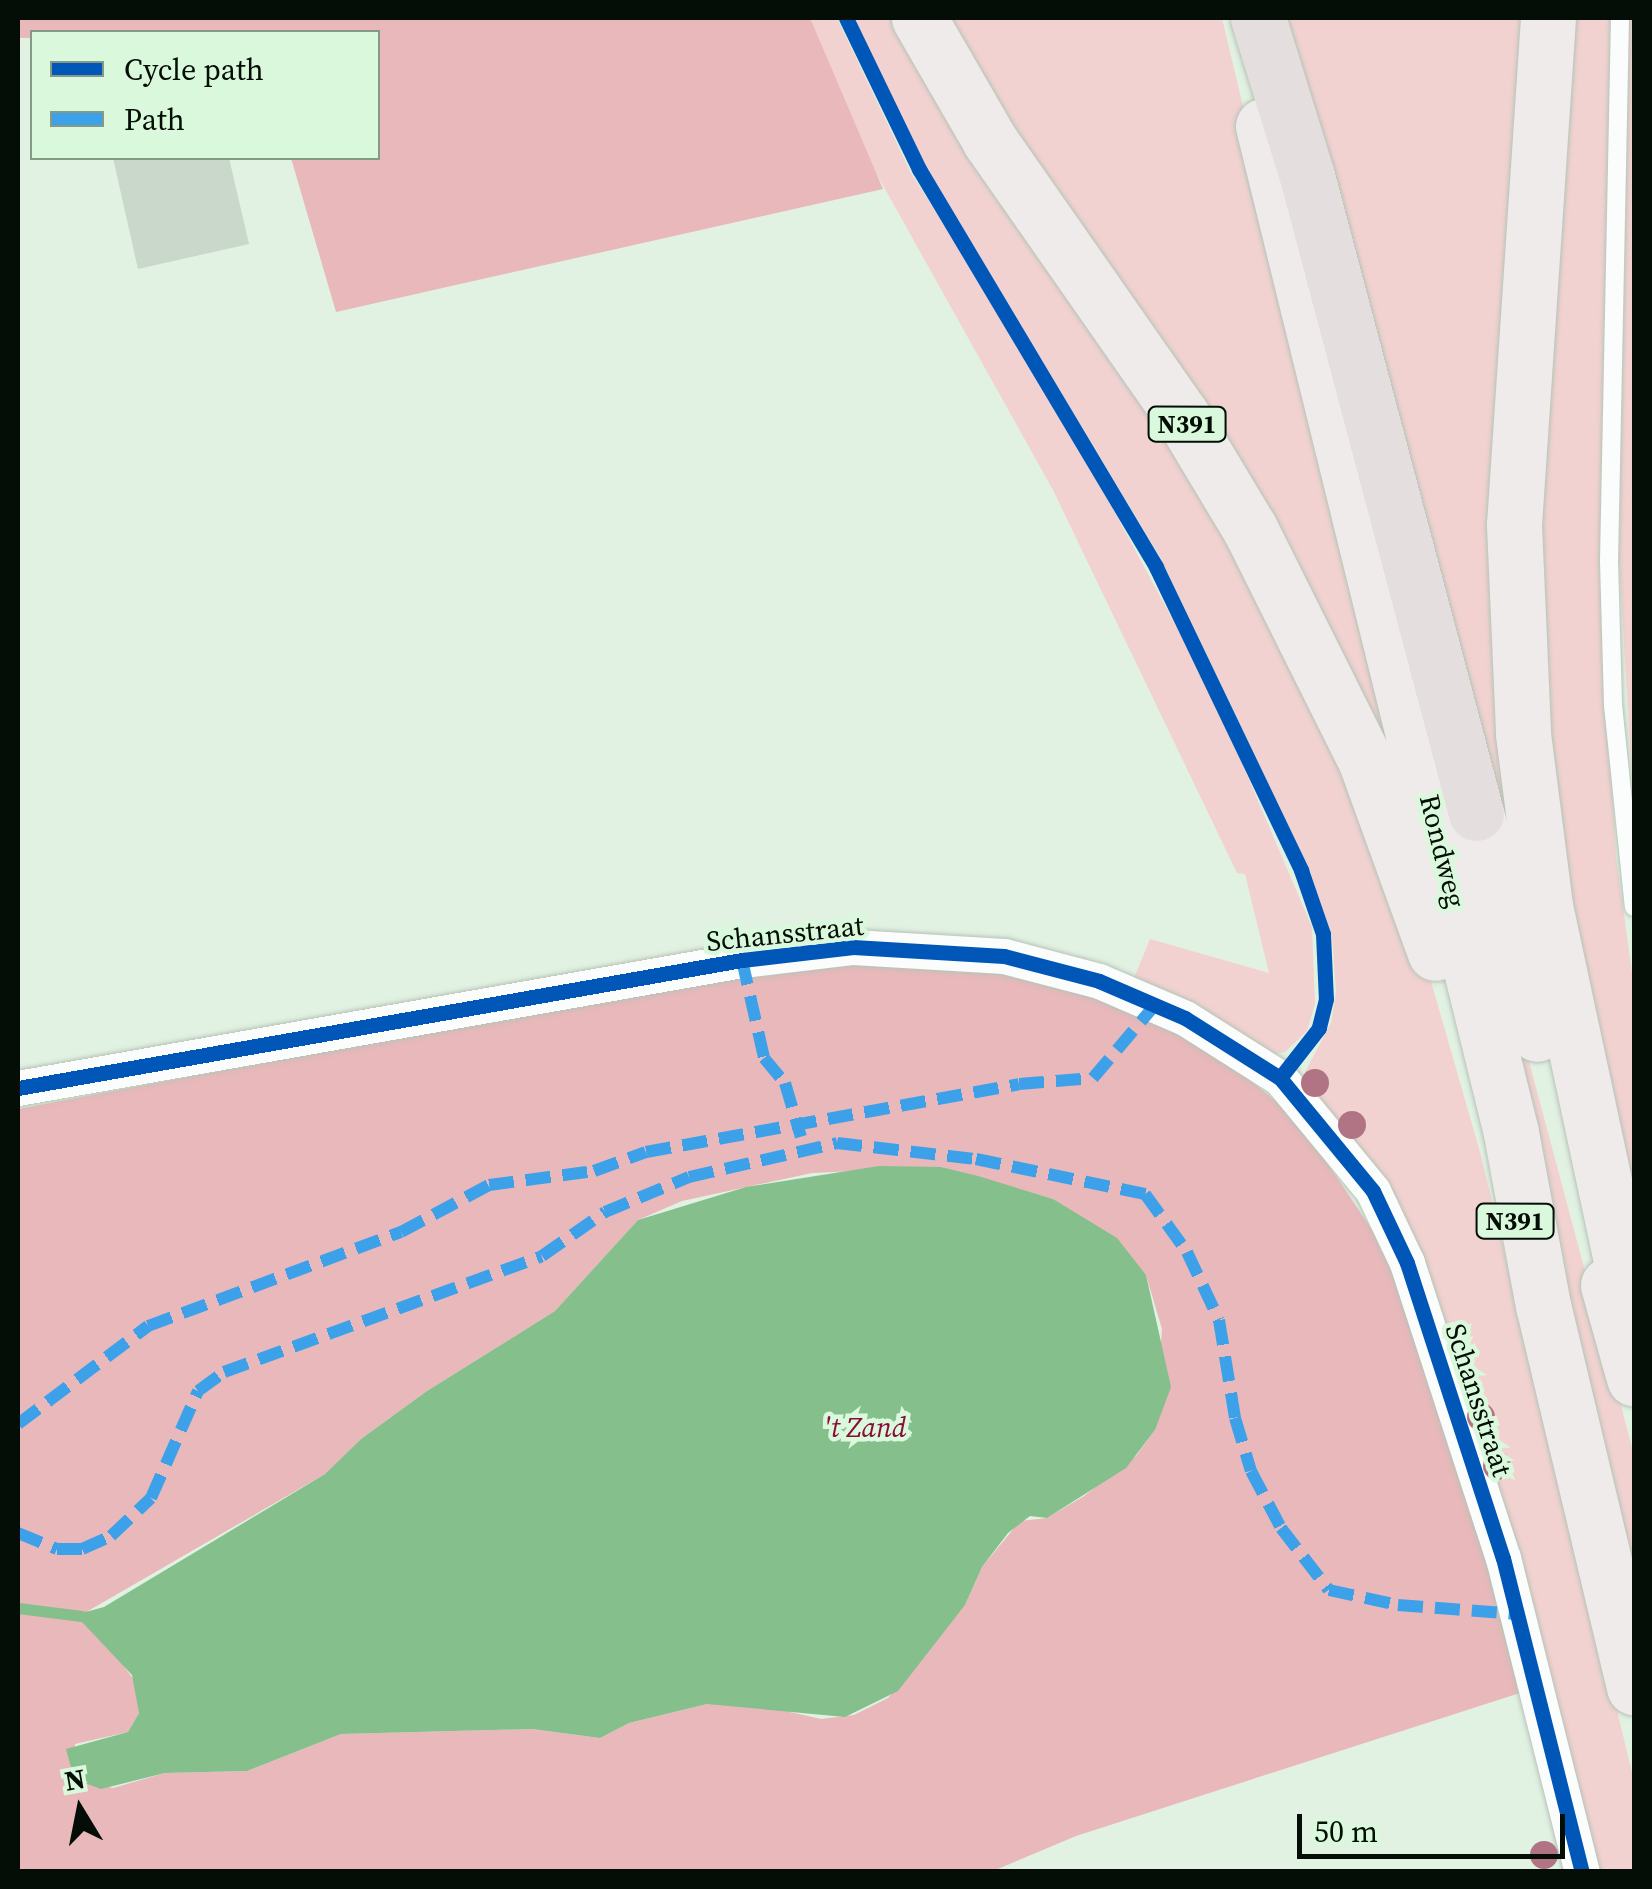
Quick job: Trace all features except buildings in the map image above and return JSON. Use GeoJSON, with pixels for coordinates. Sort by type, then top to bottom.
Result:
{"type":"FeatureCollection","features":[{"type":"Feature","properties":{"kind":"highway","name":"Rondweg"},"geometry":{"type":"LineString","coordinates":[[1240,18],[1262,126]]}},
{"type":"Feature","properties":{"kind":"highway","name":"Rondweg"},"geometry":{"type":"LineString","coordinates":[[1258,18],[1307,176],[1476,813]]}},
{"type":"Feature","properties":{"kind":"main road","name":"N391"},"geometry":{"type":"LineString","coordinates":[[919,18],[990,141],[1182,416],[1317,654],[1404,858],[1543,1305]]}},
{"type":"Feature","properties":{"kind":"main road"},"geometry":{"type":"LineString","coordinates":[[1548,18],[1514,525],[1523,734],[1552,943],[1634,1320]]}},
{"type":"Feature","properties":{"kind":"main road","name":"Rondweg"},"geometry":{"type":"LineString","coordinates":[[1262,126],[1506,1114],[1543,1305],[1634,1687]]}},
{"type":"Feature","properties":{"kind":"main road","name":"Rondweg"},"geometry":{"type":"LineString","coordinates":[[1476,813],[1634,1378]]}},
{"type":"Feature","properties":{"kind":"street","name":"Schansstraat"},"geometry":{"type":"LineString","coordinates":[[18,1088],[742,960],[853,947],[1004,956],[1099,981],[1185,1018],[1280,1078],[1373,1191],[1402,1250],[1504,1558],[1582,1872]]}},
{"type":"Feature","properties":{"kind":"lane"},"geometry":{"type":"LineString","coordinates":[[1620,18],[1609,561],[1613,705],[1634,906]]}},
{"type":"Feature","properties":{"kind":"shaded area"},"geometry":{"type":"Polygon","coordinates":[[[18,18],[810,18],[883,189],[336,312],[292,160],[380,160],[380,30],[30,30],[30,38],[18,38],[18,18]]]}},
{"type":"Feature","properties":{"kind":"shaded area"},"geometry":{"type":"Polygon","coordinates":[[[810,18],[837,18],[911,173],[1049,390],[1212,693],[1312,927],[1315,1004],[1307,1031],[1285,1052],[1268,1055],[1134,978],[1150,939],[1269,973],[1245,874],[1237,873],[1053,490],[856,137],[810,18]]]}},
{"type":"Feature","properties":{"kind":"shaded area"},"geometry":{"type":"Polygon","coordinates":[[[854,18],[905,18],[1223,505],[1424,957],[1480,1152],[1634,1780],[1634,1871],[1597,1871],[1499,1494],[1308,1090],[1305,1072],[1331,1023],[1336,992],[1332,937],[1310,871],[1160,557],[919,156],[854,18]]]}},
{"type":"Feature","properties":{"kind":"shaded area"},"geometry":{"type":"Polygon","coordinates":[[[932,18],[1222,18],[1432,901],[932,18]]]}},
{"type":"Feature","properties":{"kind":"shaded area"},"geometry":{"type":"Polygon","coordinates":[[[1276,18],[1533,18],[1547,985],[1276,18]]]}},
{"type":"Feature","properties":{"kind":"shaded area"},"geometry":{"type":"Polygon","coordinates":[[[1560,18],[1610,18],[1611,27],[1600,557],[1616,857],[1634,987],[1634,1251],[1556,895],[1534,358],[1560,18]]]}},
{"type":"Feature","properties":{"kind":"shaded area"},"geometry":{"type":"Polygon","coordinates":[[[1629,18],[1634,18],[1634,813],[1619,558],[1629,18]]]}},
{"type":"Feature","properties":{"kind":"shaded area"},"geometry":{"type":"Polygon","coordinates":[[[1378,495],[1634,1455],[1634,1594],[1378,495]]]}},
{"type":"Feature","properties":{"kind":"shaded area","name":"'t Zand"},"geometry":{"type":"Polygon","coordinates":[[[861,958],[981,967],[1089,992],[1206,1045],[1298,1119],[1388,1254],[1453,1442],[1523,1692],[1076,1836],[993,1871],[18,1872],[18,1109],[727,976],[861,958]],[[941,1167],[812,1173],[682,1201],[638,1220],[555,1311],[427,1391],[361,1439],[325,1474],[88,1611],[85,1625],[103,1638],[137,1684],[139,1713],[128,1732],[75,1744],[74,1779],[113,1788],[165,1773],[247,1771],[341,1734],[532,1729],[600,1738],[629,1723],[707,1704],[750,1703],[821,1719],[854,1715],[888,1698],[965,1605],[982,1567],[1020,1521],[1047,1518],[1084,1496],[1136,1456],[1155,1430],[1162,1329],[1146,1275],[1053,1199],[941,1167]]]}},
{"type":"Feature","properties":{"kind":"shaded area"},"geometry":{"type":"Polygon","coordinates":[[[879,1166],[941,1167],[978,1176],[1053,1199],[1117,1238],[1146,1275],[1171,1387],[1155,1430],[1126,1468],[1047,1518],[1030,1516],[1008,1533],[982,1567],[965,1605],[898,1691],[845,1717],[707,1704],[629,1723],[600,1738],[532,1729],[341,1734],[247,1771],[165,1773],[101,1789],[74,1779],[66,1749],[128,1732],[139,1713],[132,1675],[82,1622],[82,1613],[104,1607],[325,1474],[361,1439],[427,1391],[555,1311],[638,1220],[746,1187],[879,1166]]]}},
{"type":"Feature","properties":{"kind":"waterway"},"geometry":{"type":"LineString","coordinates":[[18,1608],[81,1616]]}},
{"type":"Feature","properties":{"kind":"marked path"},"geometry":{"type":"LineString","coordinates":[[742,960],[764,1058],[785,1083],[801,1137]]}},
{"type":"Feature","properties":{"kind":"marked path"},"geometry":{"type":"LineString","coordinates":[[18,1424],[148,1326],[401,1232],[489,1185],[594,1171],[646,1152],[1019,1084],[1093,1078],[1155,1005]]}},
{"type":"Feature","properties":{"kind":"marked path"},"geometry":{"type":"LineString","coordinates":[[18,1533],[57,1549],[82,1549],[111,1536],[151,1498],[198,1391],[224,1372],[542,1256],[605,1212],[689,1177],[837,1143],[976,1159],[1145,1194],[1187,1252],[1219,1320],[1235,1418],[1251,1471],[1281,1528],[1329,1590],[1398,1605],[1518,1614]]}},
{"type":"Feature","properties":{"kind":"cycle path"},"geometry":{"type":"LineString","coordinates":[[846,18],[919,169],[1156,567],[1301,870],[1323,934],[1326,999],[1319,1028],[1280,1078]]}},
{"type":"Feature","properties":{"kind":"cycle path"},"geometry":{"type":"LineString","coordinates":[[18,1088],[742,960],[853,947],[1004,956],[1099,981],[1185,1018],[1280,1078],[1373,1191],[1407,1263],[1503,1558],[1582,1872]]}}]}
